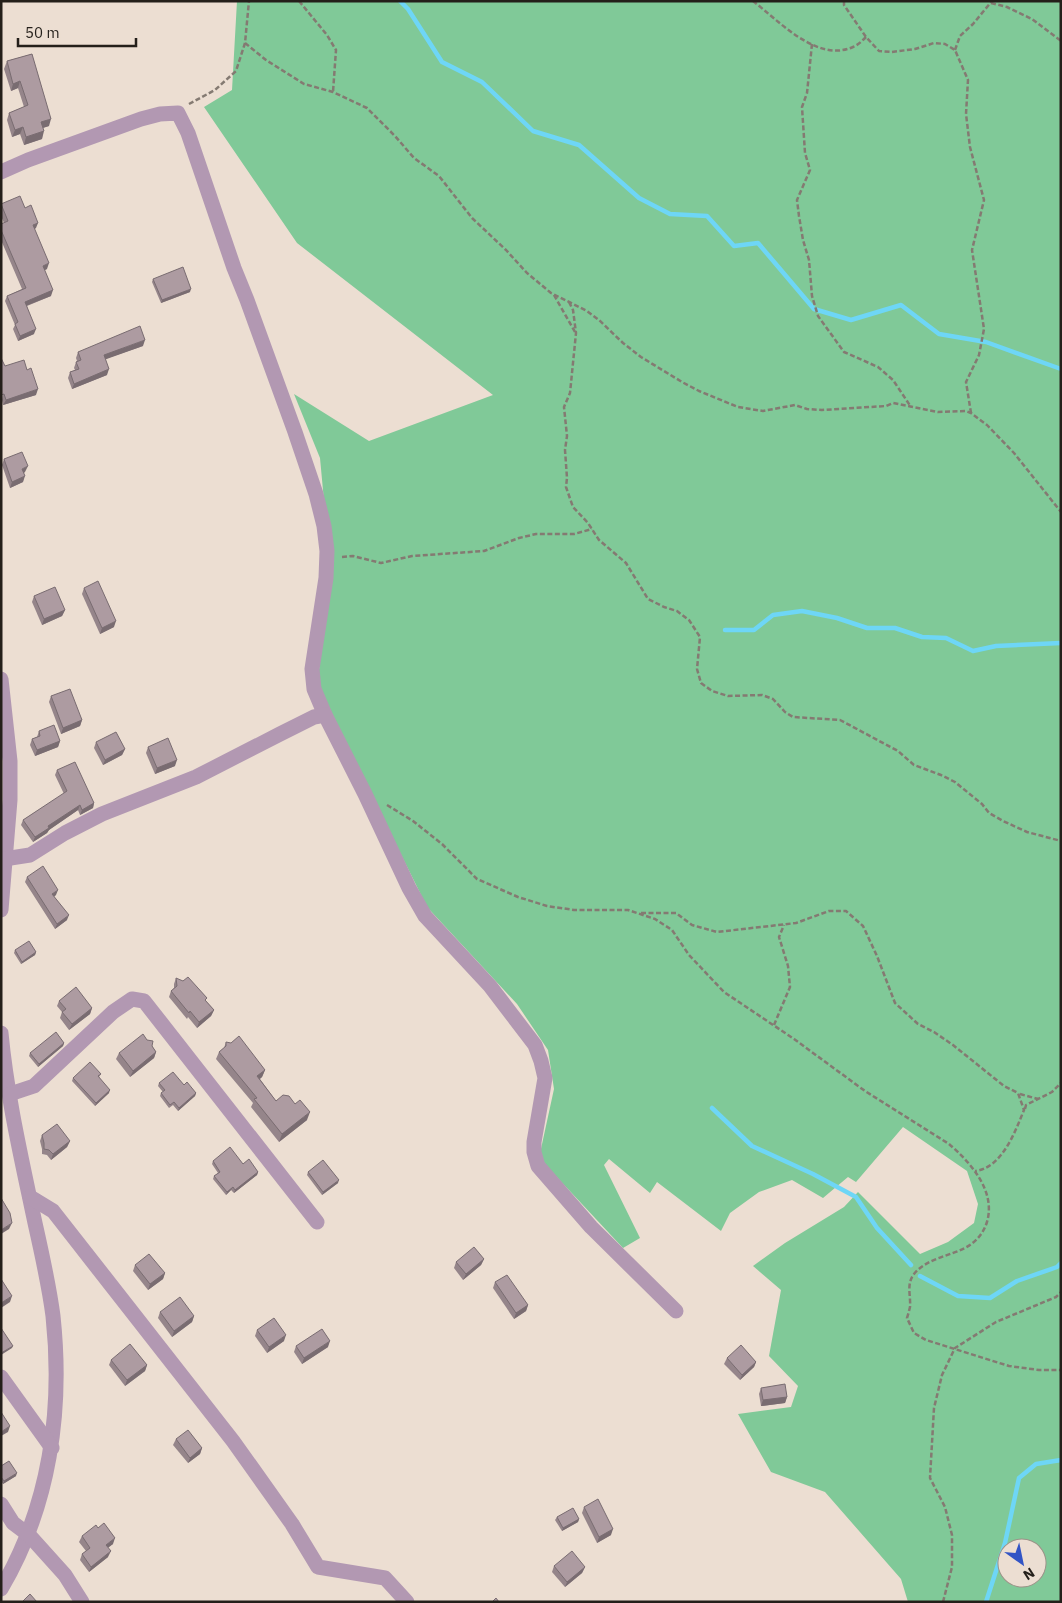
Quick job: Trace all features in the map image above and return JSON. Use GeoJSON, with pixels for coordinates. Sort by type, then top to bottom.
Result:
{"type":"FeatureCollection","features":[{"type":"Feature","properties":{"kind":"street"},"geometry":{"type":"LineString","coordinates":[[1,172],[28,160],[141,119],[160,114],[178,113],[191,141],[234,268],[316,494],[324,526],[327,556],[326,578],[312,669],[314,689],[324,715],[366,794],[409,888],[426,916],[490,986],[535,1045],[545,1078],[534,1147],[538,1166],[591,1227],[676,1311]]}},
{"type":"Feature","properties":{"kind":"street"},"geometry":{"type":"LineString","coordinates":[[1,679],[10,761],[10,800],[1,910]]}},
{"type":"Feature","properties":{"kind":"street"},"geometry":{"type":"LineString","coordinates":[[4,859],[30,855],[65,833],[102,814],[196,776],[314,717],[324,715]]}},
{"type":"Feature","properties":{"kind":"street"},"geometry":{"type":"LineString","coordinates":[[10,1094],[34,1086],[113,1012],[132,999],[144,1001],[317,1222]]}},
{"type":"Feature","properties":{"kind":"street"},"geometry":{"type":"LineString","coordinates":[[1,1034],[10,1094],[44,1266],[56,1354],[56,1403],[52,1448],[43,1490],[29,1535],[15,1566],[1,1589]]}},
{"type":"Feature","properties":{"kind":"street"},"geometry":{"type":"LineString","coordinates":[[30,1197],[53,1211],[215,1418],[292,1524],[318,1567],[385,1578],[407,1602]]}},
{"type":"Feature","properties":{"kind":"street"},"geometry":{"type":"LineString","coordinates":[[1,1377],[52,1448]]}},
{"type":"Feature","properties":{"kind":"street"},"geometry":{"type":"LineString","coordinates":[[1,1504],[13,1523],[29,1535],[64,1575],[82,1602]]}},
{"type":"Feature","properties":{"kind":"path"},"geometry":{"type":"LineString","coordinates":[[178,113],[191,102],[215,90],[236,71],[245,43],[249,1]]}},
{"type":"Feature","properties":{"kind":"path"},"geometry":{"type":"LineString","coordinates":[[298,1],[327,35],[336,50],[333,92]]}},
{"type":"Feature","properties":{"kind":"path"},"geometry":{"type":"LineString","coordinates":[[753,1],[789,31],[821,48],[839,51],[854,47],[866,37]]}},
{"type":"Feature","properties":{"kind":"path"},"geometry":{"type":"LineString","coordinates":[[844,1],[844,5],[866,37],[879,51],[892,52],[934,44],[945,44],[955,50],[968,80],[966,114],[970,147],[984,200],[972,250],[984,328],[980,355],[966,382],[971,413]]}},
{"type":"Feature","properties":{"kind":"path"},"geometry":{"type":"LineString","coordinates":[[955,50],[958,38],[992,2],[1032,19],[1061,41]]}},
{"type":"Feature","properties":{"kind":"path"},"geometry":{"type":"LineString","coordinates":[[245,43],[266,60],[304,84],[333,92],[367,108],[414,158],[439,176],[472,218],[527,273],[553,294],[587,311],[641,357],[699,391],[738,407],[763,411],[795,405],[807,409],[822,410],[886,406],[894,403],[938,412],[966,411],[987,425],[1014,453],[1061,512]]}},
{"type":"Feature","properties":{"kind":"path"},"geometry":{"type":"LineString","coordinates":[[812,44],[807,93],[802,107],[805,153],[810,170],[797,200],[798,216],[809,260],[812,296],[818,316],[844,352],[878,367],[893,380],[911,407]]}},
{"type":"Feature","properties":{"kind":"path"},"geometry":{"type":"LineString","coordinates":[[553,294],[576,333]]}},
{"type":"Feature","properties":{"kind":"path"},"geometry":{"type":"LineString","coordinates":[[569,302],[573,310],[576,333],[570,393],[564,407],[567,436],[565,450],[566,486],[573,507],[583,516],[599,540],[626,563],[648,599],[676,611],[689,620],[700,637],[697,670],[701,683],[712,691],[728,696],[762,695],[773,699],[792,717],[840,720],[898,751],[914,764],[941,774],[955,782],[982,804],[989,813],[1002,821],[1027,832],[1061,841]]}},
{"type":"Feature","properties":{"kind":"path"},"geometry":{"type":"LineString","coordinates":[[327,556],[338,558],[353,556],[381,563],[412,556],[484,551],[536,534],[574,534],[592,529]]}},
{"type":"Feature","properties":{"kind":"path"},"geometry":{"type":"LineString","coordinates":[[366,794],[413,821],[442,844],[477,879],[518,897],[547,906],[574,910],[628,910],[656,919],[672,930],[689,955],[724,992],[774,1025],[865,1091],[949,1144],[975,1171],[988,1196],[988,1219],[984,1231],[974,1242],[919,1269],[913,1275],[908,1291],[910,1307],[907,1318],[914,1333],[926,1340],[1009,1366],[1038,1370],[1061,1370]]}},
{"type":"Feature","properties":{"kind":"path"},"geometry":{"type":"LineString","coordinates":[[637,913],[676,913],[692,925],[717,932],[796,924],[829,911],[846,911],[863,926],[895,1003],[918,1024],[953,1045],[1004,1086],[1018,1093],[1038,1099]]}},
{"type":"Feature","properties":{"kind":"path"},"geometry":{"type":"LineString","coordinates":[[774,1025],[790,987],[788,966],[779,937],[784,925]]}},
{"type":"Feature","properties":{"kind":"path"},"geometry":{"type":"LineString","coordinates":[[975,1171],[990,1166],[1002,1154],[1026,1105],[1052,1092],[1061,1083]]}},
{"type":"Feature","properties":{"kind":"path"},"geometry":{"type":"LineString","coordinates":[[1018,1093],[1024,1110]]}},
{"type":"Feature","properties":{"kind":"path"},"geometry":{"type":"LineString","coordinates":[[943,1602],[952,1567],[952,1535],[945,1506],[930,1478],[934,1408],[942,1375],[955,1348],[996,1322],[1056,1297],[1061,1292]]}},
{"type":"Feature","properties":{"kind":"green space"},"geometry":{"type":"Polygon","coordinates":[[[237,1],[1061,1],[1061,1602],[908,1602],[901,1579],[825,1492],[771,1472],[738,1414],[791,1407],[798,1386],[769,1356],[781,1290],[753,1266],[785,1243],[844,1207],[858,1192],[920,1254],[948,1242],[974,1223],[978,1204],[967,1171],[903,1127],[856,1182],[848,1177],[823,1198],[792,1180],[759,1192],[730,1213],[721,1231],[657,1182],[650,1193],[609,1159],[604,1165],[640,1238],[623,1248],[539,1158],[554,1089],[548,1050],[517,1004],[427,907],[317,685],[331,576],[320,458],[294,394],[369,441],[493,395],[297,243],[204,107],[232,90],[237,1]]]}},
{"type":"Feature","properties":{"kind":"building"},"geometry":{"type":"Polygon","coordinates":[[[32,54],[51,119],[41,122],[44,131],[26,137],[23,127],[15,130],[9,113],[28,105],[20,81],[13,84],[7,61],[32,54]]]}},
{"type":"Feature","properties":{"kind":"building"},"geometry":{"type":"Polygon","coordinates":[[[20,196],[25,208],[31,205],[38,223],[33,225],[49,263],[43,266],[53,290],[25,302],[36,329],[20,336],[15,324],[18,322],[7,296],[26,288],[1,230],[1,224],[8,221],[1,204],[20,196]]]}},
{"type":"Feature","properties":{"kind":"building"},"geometry":{"type":"Polygon","coordinates":[[[183,267],[191,289],[162,300],[153,279],[183,267]]]}},
{"type":"Feature","properties":{"kind":"building"},"geometry":{"type":"Polygon","coordinates":[[[140,326],[145,340],[104,355],[109,369],[74,384],[70,372],[79,369],[76,362],[81,360],[78,352],[140,326]]]}},
{"type":"Feature","properties":{"kind":"building"},"geometry":{"type":"Polygon","coordinates":[[[1,358],[5,366],[24,360],[27,370],[31,368],[38,389],[6,400],[4,394],[1,395],[1,358]]]}},
{"type":"Feature","properties":{"kind":"building"},"geometry":{"type":"Polygon","coordinates":[[[22,452],[28,466],[22,469],[25,476],[12,482],[4,459],[22,452]]]}},
{"type":"Feature","properties":{"kind":"building"},"geometry":{"type":"Polygon","coordinates":[[[98,581],[116,621],[102,628],[84,588],[98,581]]]}},
{"type":"Feature","properties":{"kind":"building"},"geometry":{"type":"Polygon","coordinates":[[[55,587],[65,610],[44,619],[34,596],[55,587]]]}},
{"type":"Feature","properties":{"kind":"building"},"geometry":{"type":"Polygon","coordinates":[[[70,689],[82,720],[63,728],[51,696],[70,689]]]}},
{"type":"Feature","properties":{"kind":"building"},"geometry":{"type":"Polygon","coordinates":[[[54,725],[60,741],[37,750],[32,739],[40,736],[39,731],[54,725]]]}},
{"type":"Feature","properties":{"kind":"building"},"geometry":{"type":"Polygon","coordinates":[[[116,732],[125,749],[105,760],[96,742],[116,732]]]}},
{"type":"Feature","properties":{"kind":"building"},"geometry":{"type":"Polygon","coordinates":[[[168,738],[177,760],[157,768],[148,747],[168,738]]]}},
{"type":"Feature","properties":{"kind":"building"},"geometry":{"type":"Polygon","coordinates":[[[75,762],[94,803],[82,810],[80,805],[35,837],[23,820],[67,791],[57,770],[75,762]]]}},
{"type":"Feature","properties":{"kind":"building"},"geometry":{"type":"Polygon","coordinates":[[[43,866],[58,890],[52,894],[69,915],[57,924],[27,877],[43,866]]]}},
{"type":"Feature","properties":{"kind":"building"},"geometry":{"type":"Polygon","coordinates":[[[29,941],[36,952],[22,962],[15,950],[29,941]]]}},
{"type":"Feature","properties":{"kind":"building"},"geometry":{"type":"Polygon","coordinates":[[[188,977],[207,998],[205,1000],[214,1010],[199,1022],[171,991],[177,986],[176,978],[183,981],[188,977]]]}},
{"type":"Feature","properties":{"kind":"building"},"geometry":{"type":"Polygon","coordinates":[[[76,987],[92,1008],[72,1024],[62,1012],[66,1009],[59,1001],[76,987]]]}},
{"type":"Feature","properties":{"kind":"building"},"geometry":{"type":"Polygon","coordinates":[[[56,1032],[64,1043],[39,1064],[30,1053],[56,1032]]]}},
{"type":"Feature","properties":{"kind":"building"},"geometry":{"type":"Polygon","coordinates":[[[143,1034],[147,1040],[153,1041],[152,1046],[156,1052],[133,1071],[119,1053],[143,1034]]]}},
{"type":"Feature","properties":{"kind":"building"},"geometry":{"type":"Polygon","coordinates":[[[239,1036],[265,1070],[257,1076],[276,1101],[283,1095],[289,1096],[295,1104],[300,1100],[310,1112],[282,1134],[254,1099],[257,1098],[219,1052],[226,1046],[226,1042],[231,1043],[239,1036]]]}},
{"type":"Feature","properties":{"kind":"building"},"geometry":{"type":"Polygon","coordinates":[[[90,1062],[101,1074],[98,1076],[110,1090],[96,1103],[73,1078],[90,1062]]]}},
{"type":"Feature","properties":{"kind":"building"},"geometry":{"type":"Polygon","coordinates":[[[173,1072],[184,1085],[187,1082],[196,1093],[179,1108],[174,1102],[170,1105],[161,1093],[165,1090],[159,1083],[173,1072]]]}},
{"type":"Feature","properties":{"kind":"building"},"geometry":{"type":"Polygon","coordinates":[[[57,1124],[70,1141],[53,1154],[49,1150],[44,1149],[42,1135],[57,1124]]]}},
{"type":"Feature","properties":{"kind":"building"},"geometry":{"type":"Polygon","coordinates":[[[230,1147],[243,1164],[249,1159],[258,1172],[235,1190],[233,1187],[227,1192],[214,1176],[220,1172],[213,1161],[230,1147]]]}},
{"type":"Feature","properties":{"kind":"building"},"geometry":{"type":"Polygon","coordinates":[[[323,1160],[339,1180],[323,1192],[308,1172],[323,1160]]]}},
{"type":"Feature","properties":{"kind":"building"},"geometry":{"type":"Polygon","coordinates":[[[1,1198],[10,1213],[12,1223],[1,1230],[1,1198]]]}},
{"type":"Feature","properties":{"kind":"building"},"geometry":{"type":"Polygon","coordinates":[[[474,1247],[484,1259],[466,1274],[456,1262],[474,1247]]]}},
{"type":"Feature","properties":{"kind":"building"},"geometry":{"type":"Polygon","coordinates":[[[149,1254],[165,1273],[150,1284],[135,1265],[149,1254]]]}},
{"type":"Feature","properties":{"kind":"building"},"geometry":{"type":"Polygon","coordinates":[[[507,1275],[528,1305],[516,1313],[495,1282],[507,1275]]]}},
{"type":"Feature","properties":{"kind":"building"},"geometry":{"type":"Polygon","coordinates":[[[1,1279],[12,1296],[1,1303],[1,1279]]]}},
{"type":"Feature","properties":{"kind":"building"},"geometry":{"type":"Polygon","coordinates":[[[180,1297],[194,1316],[174,1331],[160,1312],[180,1297]]]}},
{"type":"Feature","properties":{"kind":"building"},"geometry":{"type":"Polygon","coordinates":[[[274,1318],[286,1335],[269,1347],[257,1330],[274,1318]]]}},
{"type":"Feature","properties":{"kind":"building"},"geometry":{"type":"Polygon","coordinates":[[[1,1328],[13,1346],[1,1353],[1,1328]]]}},
{"type":"Feature","properties":{"kind":"building"},"geometry":{"type":"Polygon","coordinates":[[[322,1329],[330,1341],[304,1358],[296,1346],[322,1329]]]}},
{"type":"Feature","properties":{"kind":"building"},"geometry":{"type":"Polygon","coordinates":[[[130,1344],[147,1365],[127,1380],[111,1360],[130,1344]]]}},
{"type":"Feature","properties":{"kind":"building"},"geometry":{"type":"Polygon","coordinates":[[[741,1345],[756,1362],[742,1375],[727,1358],[741,1345]]]}},
{"type":"Feature","properties":{"kind":"building"},"geometry":{"type":"Polygon","coordinates":[[[785,1384],[787,1397],[763,1400],[761,1388],[785,1384]]]}},
{"type":"Feature","properties":{"kind":"building"},"geometry":{"type":"Polygon","coordinates":[[[1,1412],[10,1426],[1,1432],[1,1412]]]}},
{"type":"Feature","properties":{"kind":"building"},"geometry":{"type":"Polygon","coordinates":[[[188,1430],[202,1448],[190,1458],[176,1439],[188,1430]]]}},
{"type":"Feature","properties":{"kind":"building"},"geometry":{"type":"Polygon","coordinates":[[[9,1461],[17,1473],[4,1481],[1,1477],[1,1466],[9,1461]]]}},
{"type":"Feature","properties":{"kind":"building"},"geometry":{"type":"Polygon","coordinates":[[[598,1499],[613,1529],[599,1537],[584,1507],[598,1499]]]}},
{"type":"Feature","properties":{"kind":"building"},"geometry":{"type":"Polygon","coordinates":[[[573,1508],[579,1519],[563,1528],[557,1517],[573,1508]]]}},
{"type":"Feature","properties":{"kind":"building"},"geometry":{"type":"Polygon","coordinates":[[[104,1523],[115,1538],[106,1545],[111,1551],[91,1567],[82,1554],[90,1548],[82,1536],[96,1525],[98,1528],[104,1523]]]}},
{"type":"Feature","properties":{"kind":"building"},"geometry":{"type":"Polygon","coordinates":[[[572,1551],[585,1567],[567,1582],[554,1566],[572,1551]]]}},
{"type":"Feature","properties":{"kind":"building"},"geometry":{"type":"Polygon","coordinates":[[[30,1594],[37,1602],[22,1602],[30,1594]]]}},
{"type":"Feature","properties":{"kind":"waterway"},"geometry":{"type":"LineString","coordinates":[[400,1],[408,9],[442,62],[482,82],[533,131],[579,145],[639,198],[670,214],[707,216],[734,246],[758,243],[814,309],[851,320],[901,305],[939,334],[986,342],[1061,369]]}},
{"type":"Feature","properties":{"kind":"waterway"},"geometry":{"type":"LineString","coordinates":[[725,630],[754,630],[773,615],[802,611],[837,618],[867,628],[895,628],[922,637],[946,638],[973,651],[996,646],[1061,643]]}},
{"type":"Feature","properties":{"kind":"waterway"},"geometry":{"type":"LineString","coordinates":[[712,1108],[752,1146],[813,1174],[856,1197],[877,1228],[911,1265]]}},
{"type":"Feature","properties":{"kind":"waterway"},"geometry":{"type":"LineString","coordinates":[[920,1276],[958,1296],[990,1298],[1017,1281],[1057,1267],[1061,1263]]}},
{"type":"Feature","properties":{"kind":"waterway"},"geometry":{"type":"LineString","coordinates":[[986,1602],[1005,1543],[1019,1478],[1036,1464],[1061,1460]]}}]}
